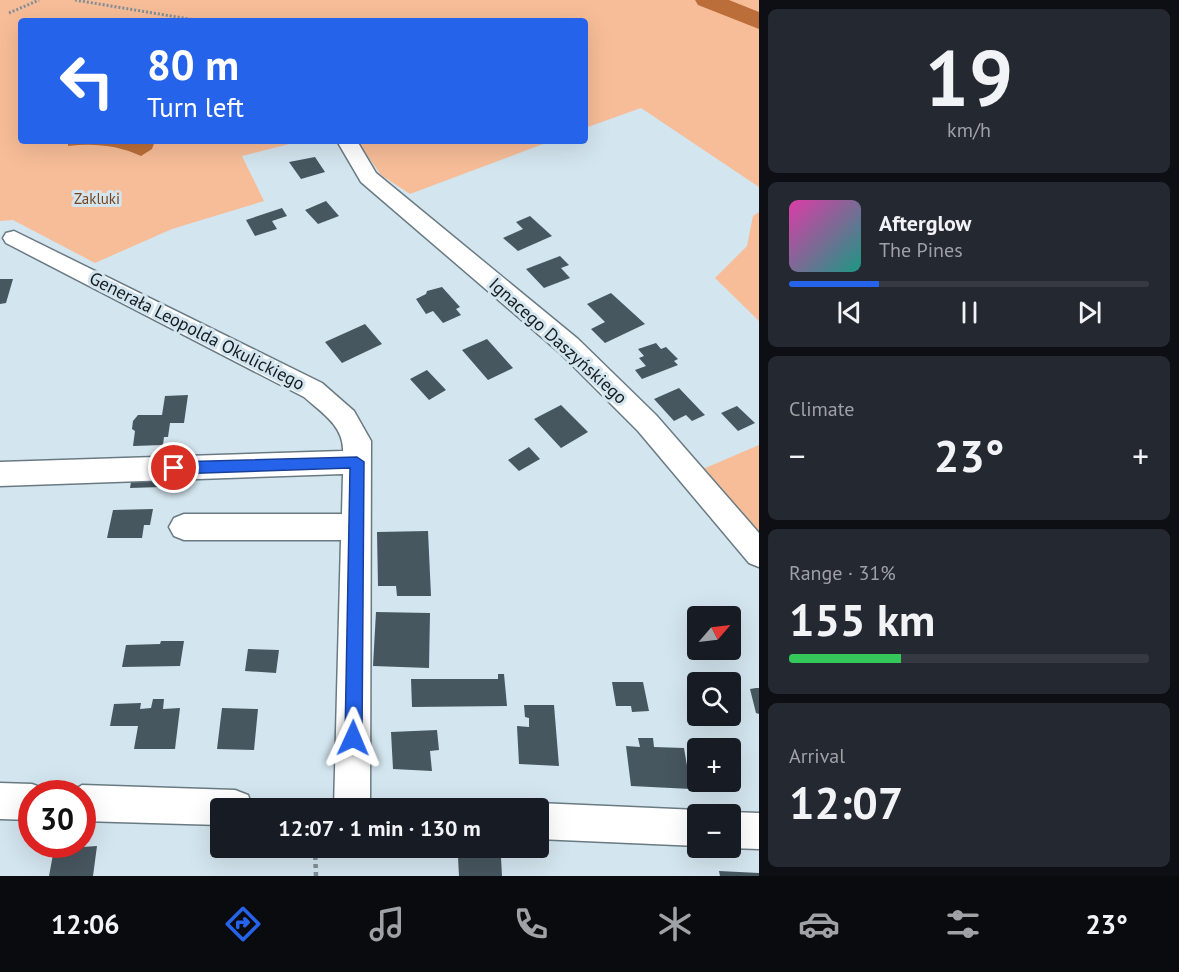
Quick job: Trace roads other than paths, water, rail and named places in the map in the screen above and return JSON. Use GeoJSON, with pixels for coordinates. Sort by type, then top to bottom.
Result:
{"type":"FeatureCollection","features":[{"type":"Feature","properties":{"kind":"street","name":"Ignacego Daszyńskiego"},"geometry":{"type":"LineString","coordinates":[[349,144],[368,177],[569,346],[647,423],[759,554]]}},
{"type":"Feature","properties":{"kind":"street","name":"Generała Leopolda Okulickiego"},"geometry":{"type":"LineString","coordinates":[[14,238],[313,390],[345,418],[357,441],[352,798]]}},
{"type":"Feature","properties":{"kind":"street"},"geometry":{"type":"LineString","coordinates":[[0,474],[357,462]]}},
{"type":"Feature","properties":{"kind":"street"},"geometry":{"type":"LineString","coordinates":[[184,527],[357,527]]}},
{"type":"Feature","properties":{"kind":"street"},"geometry":{"type":"LineString","coordinates":[[0,801],[18,802]]}},
{"type":"Feature","properties":{"kind":"street"},"geometry":{"type":"LineString","coordinates":[[96,803],[210,807]]}},
{"type":"Feature","properties":{"kind":"street"},"geometry":{"type":"LineString","coordinates":[[549,821],[687,827]]}},
{"type":"Feature","properties":{"kind":"street"},"geometry":{"type":"LineString","coordinates":[[741,830],[759,831]]}},
{"type":"Feature","properties":{"kind":"waterway"},"geometry":{"type":"LineString","coordinates":[[707,0],[759,21]]}},
{"type":"Feature","properties":{"kind":"park label","name":"Zakluki"},"geometry":{"type":"Point","coordinates":[97,199]}}]}
